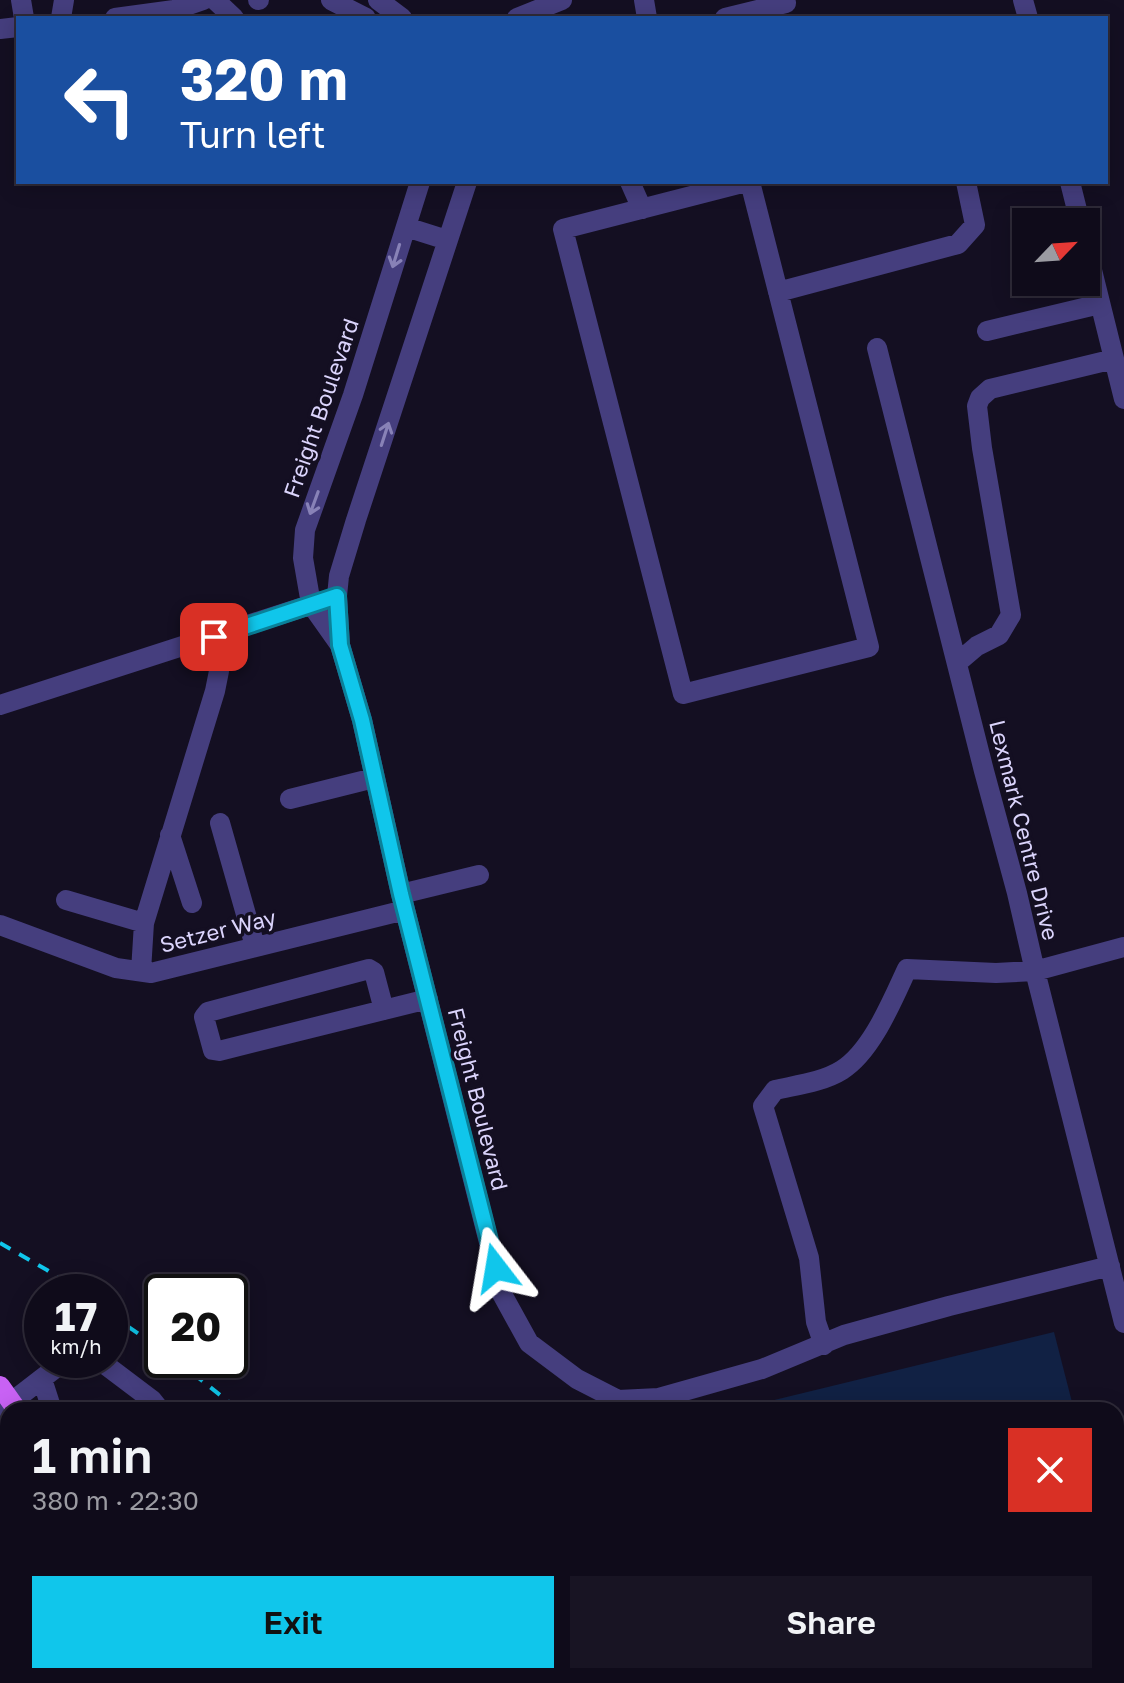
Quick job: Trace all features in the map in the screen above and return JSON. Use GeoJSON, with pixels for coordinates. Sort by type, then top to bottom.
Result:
{"type":"FeatureCollection","features":[{"type":"Feature","properties":{"kind":"street"},"geometry":{"type":"LineString","coordinates":[[215,0],[232,16]]}},
{"type":"Feature","properties":{"kind":"street"},"geometry":{"type":"LineString","coordinates":[[331,0],[362,16]]}},
{"type":"Feature","properties":{"kind":"street"},"geometry":{"type":"LineString","coordinates":[[378,0],[399,16]]}},
{"type":"Feature","properties":{"kind":"street"},"geometry":{"type":"LineString","coordinates":[[733,16],[786,3],[785,0]]}},
{"type":"Feature","properties":{"kind":"street"},"geometry":{"type":"LineString","coordinates":[[524,16],[553,7]]}},
{"type":"Feature","properties":{"kind":"street"},"geometry":{"type":"LineString","coordinates":[[130,16],[197,8]]}},
{"type":"Feature","properties":{"kind":"street","name":"Freight Boulevard"},"geometry":{"type":"LineString","coordinates":[[340,645],[311,604],[303,558],[305,530],[353,395],[419,184]]}},
{"type":"Feature","properties":{"kind":"street","name":"Freight Boulevard"},"geometry":{"type":"LineString","coordinates":[[466,184],[356,520],[339,576],[337,596],[340,645],[362,720],[403,902],[502,1294],[529,1343],[577,1379],[618,1400],[659,1398],[762,1369],[844,1335],[1110,1266]]}},
{"type":"Feature","properties":{"kind":"street"},"geometry":{"type":"LineString","coordinates":[[631,184],[642,209]]}},
{"type":"Feature","properties":{"kind":"street"},"geometry":{"type":"LineString","coordinates":[[740,184],[563,229],[683,694],[869,647],[749,184]]}},
{"type":"Feature","properties":{"kind":"street"},"geometry":{"type":"LineString","coordinates":[[778,292],[958,244],[975,225],[966,184]]}},
{"type":"Feature","properties":{"kind":"street"},"geometry":{"type":"LineString","coordinates":[[1070,184],[1076,208]]}},
{"type":"Feature","properties":{"kind":"street"},"geometry":{"type":"LineString","coordinates":[[406,227],[447,240]]}},
{"type":"Feature","properties":{"kind":"street"},"geometry":{"type":"LineString","coordinates":[[1098,296],[1124,399]]}},
{"type":"Feature","properties":{"kind":"street"},"geometry":{"type":"LineString","coordinates":[[987,331],[1100,304]]}},
{"type":"Feature","properties":{"kind":"street","name":"Lexmark Centre Drive"},"geometry":{"type":"LineString","coordinates":[[877,348],[1124,1323]]}},
{"type":"Feature","properties":{"kind":"street"},"geometry":{"type":"LineString","coordinates":[[957,663],[977,646],[999,635],[1011,615],[982,448],[977,406],[980,398],[990,389],[1114,359]]}},
{"type":"Feature","properties":{"kind":"street"},"geometry":{"type":"LineString","coordinates":[[0,705],[337,596]]}},
{"type":"Feature","properties":{"kind":"street"},"geometry":{"type":"LineString","coordinates":[[141,971],[144,923],[215,691],[219,671],[214,637]]}},
{"type":"Feature","properties":{"kind":"street"},"geometry":{"type":"LineString","coordinates":[[290,799],[374,778]]}},
{"type":"Feature","properties":{"kind":"street"},"geometry":{"type":"LineString","coordinates":[[220,823],[255,946]]}},
{"type":"Feature","properties":{"kind":"street"},"geometry":{"type":"LineString","coordinates":[[170,835],[192,903]]}},
{"type":"Feature","properties":{"kind":"street","name":"Setzer Way"},"geometry":{"type":"LineString","coordinates":[[0,925],[116,968],[151,973],[403,902],[479,875]]}},
{"type":"Feature","properties":{"kind":"street"},"geometry":{"type":"LineString","coordinates":[[66,900],[144,923]]}},
{"type":"Feature","properties":{"kind":"street"},"geometry":{"type":"LineString","coordinates":[[824,1345],[816,1322],[809,1258],[763,1106],[775,1090],[814,1081],[842,1070],[866,1048],[907,969],[996,973],[1035,971],[1124,947]]}},
{"type":"Feature","properties":{"kind":"street"},"geometry":{"type":"LineString","coordinates":[[384,1010],[374,972],[369,969],[208,1012],[204,1017],[213,1050],[219,1051],[384,1010],[428,999]]}},
{"type":"Feature","properties":{"kind":"street"},"geometry":{"type":"LineString","coordinates":[[123,1378],[154,1402]]}},
{"type":"Feature","properties":{"kind":"street"},"geometry":{"type":"LineString","coordinates":[[7,1402],[42,1379],[49,1402]]}},
{"type":"Feature","properties":{"kind":"water"},"geometry":{"type":"Polygon","coordinates":[[[1054,1332],[1072,1402],[766,1402],[1054,1332]]]}},
{"type":"Feature","properties":{"kind":"railway"},"geometry":{"type":"LineString","coordinates":[[0,1243],[53,1274]]}},
{"type":"Feature","properties":{"kind":"railway"},"geometry":{"type":"LineString","coordinates":[[128,1326],[144,1338]]}},
{"type":"Feature","properties":{"kind":"railway"},"geometry":{"type":"LineString","coordinates":[[199,1378],[229,1402]]}},
{"type":"Feature","properties":{"kind":"route"},"geometry":{"type":"LineString","coordinates":[[214,637],[337,596],[340,645],[362,720],[401,894],[496,1268]]}}]}
